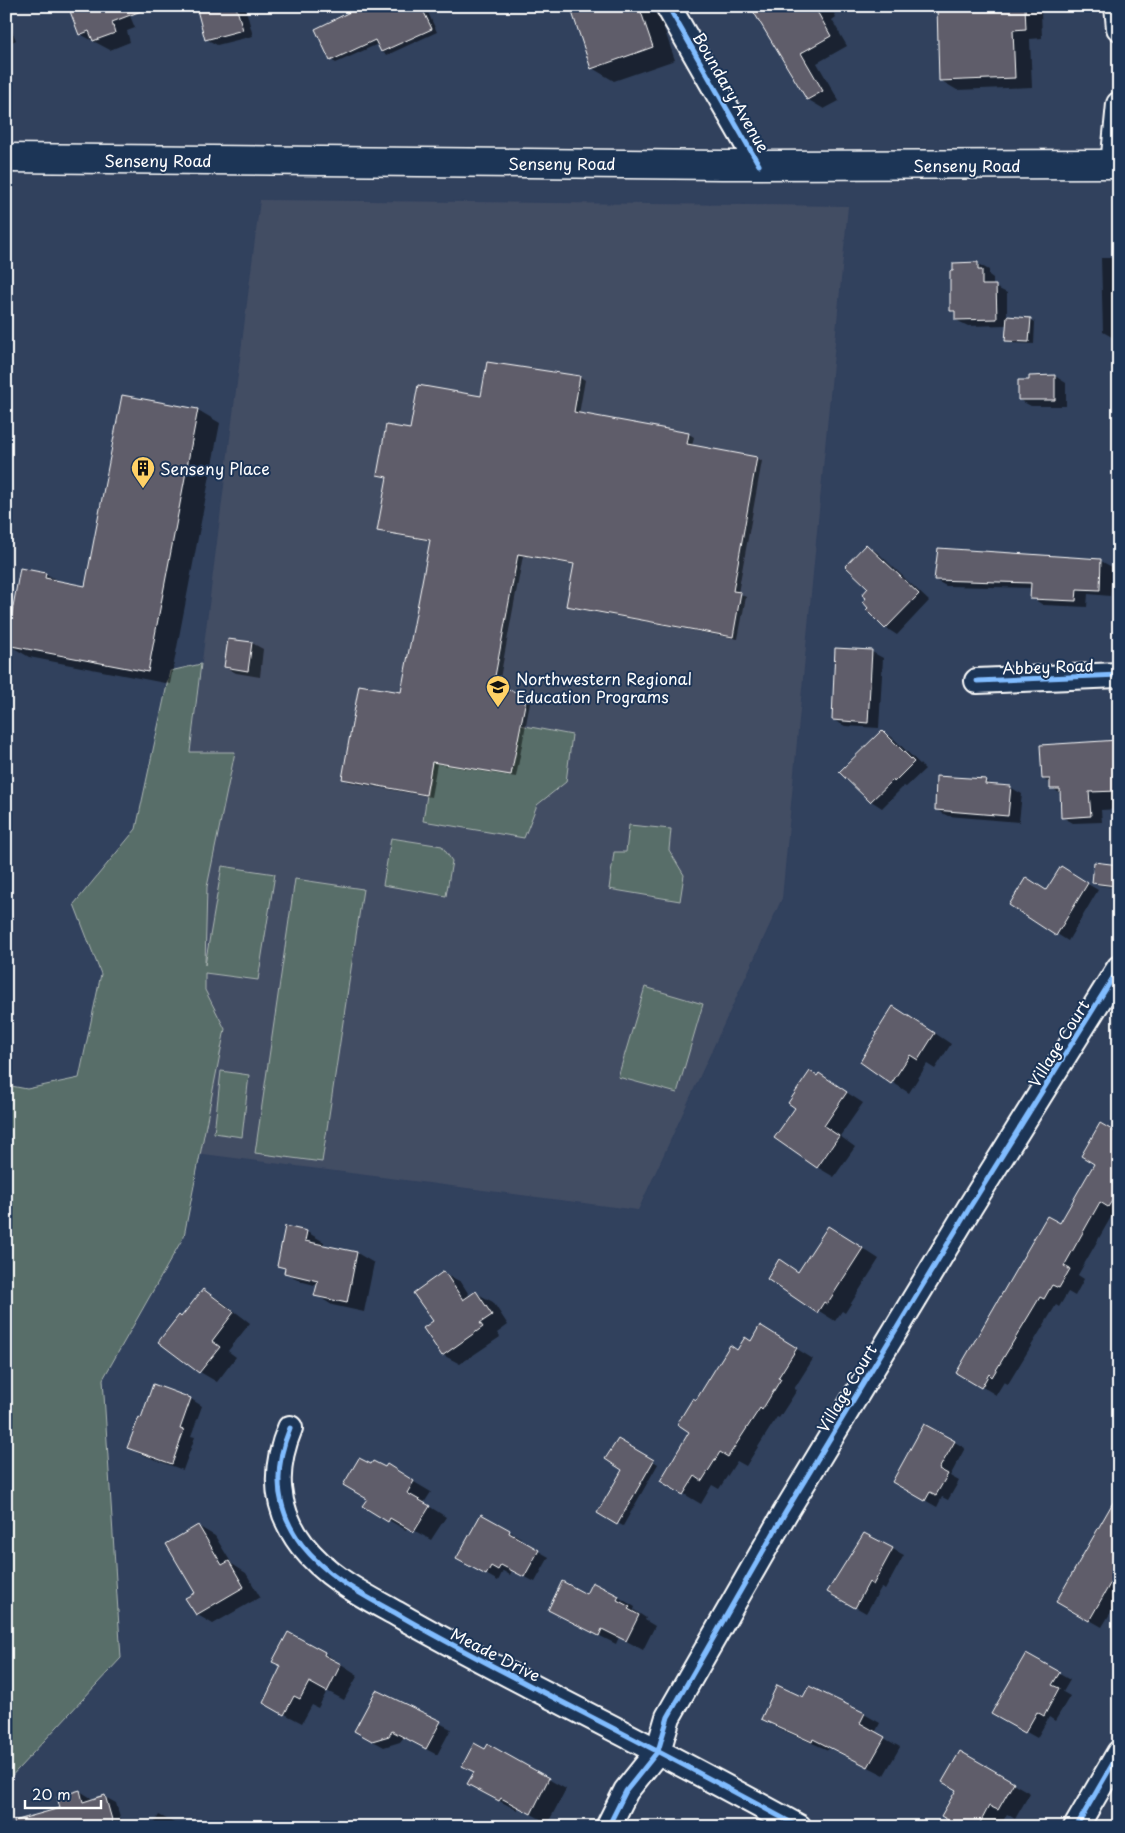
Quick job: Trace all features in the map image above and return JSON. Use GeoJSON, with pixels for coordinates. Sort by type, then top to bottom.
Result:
{"type":"FeatureCollection","features":[{"type":"Feature","properties":{"kind":"main road","name":"Senseny Road"},"geometry":{"type":"LineString","coordinates":[[6,158],[759,165],[1116,165]]}},
{"type":"Feature","properties":{"kind":"street","name":"Boundary Avenue"},"geometry":{"type":"LineString","coordinates":[[668,6],[759,165]]}},
{"type":"Feature","properties":{"kind":"street"},"geometry":{"type":"LineString","coordinates":[[1117,6],[1119,28]]}},
{"type":"Feature","properties":{"kind":"street"},"geometry":{"type":"LineString","coordinates":[[1116,165],[1119,104]]}},
{"type":"Feature","properties":{"kind":"street","name":"Abbey Road"},"geometry":{"type":"LineString","coordinates":[[977,681],[1119,675]]}},
{"type":"Feature","properties":{"kind":"street","name":"Village Court"},"geometry":{"type":"LineString","coordinates":[[608,1827],[626,1791],[658,1751],[668,1716],[785,1513],[970,1207],[1119,968]]}},
{"type":"Feature","properties":{"kind":"street","name":"Meade Drive"},"geometry":{"type":"LineString","coordinates":[[290,1428],[282,1448],[278,1472],[280,1497],[288,1521],[302,1544],[323,1567],[342,1583],[449,1644],[658,1751],[799,1827]]}},
{"type":"Feature","properties":{"kind":"street"},"geometry":{"type":"LineString","coordinates":[[1076,1827],[1119,1753]]}},
{"type":"Feature","properties":{"kind":"shaded area","name":"Northwestern Regional Education Programs"},"geometry":{"type":"Polygon","coordinates":[[[260,200],[848,206],[782,898],[638,1210],[141,1146],[260,200]]]}},
{"type":"Feature","properties":{"kind":"green space"},"geometry":{"type":"Polygon","coordinates":[[[201,664],[190,752],[235,752],[207,887],[205,965],[222,866],[275,874],[258,980],[205,973],[205,990],[225,1029],[184,1236],[103,1379],[121,1658],[6,1782],[6,1085],[27,1089],[79,1078],[101,974],[74,904],[136,829],[170,671],[201,664]]]}},
{"type":"Feature","properties":{"kind":"green space"},"geometry":{"type":"Polygon","coordinates":[[[520,725],[572,735],[566,782],[537,805],[524,838],[423,821],[432,762],[510,775],[520,725]]]}},
{"type":"Feature","properties":{"kind":"green space"},"geometry":{"type":"Polygon","coordinates":[[[629,825],[671,829],[669,850],[684,875],[680,901],[609,889],[614,852],[626,852],[629,825]]]}},
{"type":"Feature","properties":{"kind":"green space"},"geometry":{"type":"Polygon","coordinates":[[[391,838],[442,846],[452,861],[446,896],[383,885],[391,838]]]}},
{"type":"Feature","properties":{"kind":"green space"},"geometry":{"type":"Polygon","coordinates":[[[295,879],[363,889],[322,1162],[255,1153],[295,879]]]}},
{"type":"Feature","properties":{"kind":"green space"},"geometry":{"type":"Polygon","coordinates":[[[645,987],[703,1004],[677,1093],[618,1077],[645,987]]]}},
{"type":"Feature","properties":{"kind":"green space"},"geometry":{"type":"Polygon","coordinates":[[[221,1071],[249,1075],[242,1137],[214,1133],[221,1071]]]}},
{"type":"Feature","properties":{"kind":"building"},"geometry":{"type":"Polygon","coordinates":[[[68,6],[149,6],[149,8],[112,22],[115,33],[93,41],[89,31],[79,35],[68,6]]]}},
{"type":"Feature","properties":{"kind":"building"},"geometry":{"type":"Polygon","coordinates":[[[196,6],[236,6],[243,30],[205,40],[196,6]]]}},
{"type":"Feature","properties":{"kind":"building"},"geometry":{"type":"Polygon","coordinates":[[[362,6],[421,6],[432,29],[381,52],[375,40],[330,61],[315,29],[362,6]]]}},
{"type":"Feature","properties":{"kind":"building"},"geometry":{"type":"Polygon","coordinates":[[[570,6],[639,6],[653,47],[591,69],[570,6]]]}},
{"type":"Feature","properties":{"kind":"building"},"geometry":{"type":"Polygon","coordinates":[[[750,6],[814,6],[831,36],[801,53],[823,91],[807,100],[750,6]]]}},
{"type":"Feature","properties":{"kind":"building"},"geometry":{"type":"Polygon","coordinates":[[[937,6],[1025,6],[1026,29],[1013,30],[1015,78],[939,81],[937,6]]]}},
{"type":"Feature","properties":{"kind":"building"},"geometry":{"type":"Polygon","coordinates":[[[978,262],[978,270],[982,270],[982,285],[996,285],[997,319],[955,320],[955,311],[950,311],[950,271],[953,271],[953,263],[978,262]]]}},
{"type":"Feature","properties":{"kind":"building"},"geometry":{"type":"Polygon","coordinates":[[[1007,316],[1031,318],[1029,342],[1005,341],[1007,316]]]}},
{"type":"Feature","properties":{"kind":"building"},"geometry":{"type":"Polygon","coordinates":[[[487,362],[580,376],[574,412],[689,433],[687,444],[757,457],[733,591],[741,592],[733,637],[566,606],[574,564],[518,554],[493,687],[527,694],[511,775],[432,762],[426,795],[342,779],[359,685],[401,692],[430,540],[377,531],[387,477],[377,475],[386,425],[410,429],[418,385],[481,396],[487,362]]]}},
{"type":"Feature","properties":{"kind":"building"},"geometry":{"type":"Polygon","coordinates":[[[1055,375],[1055,400],[1018,400],[1018,380],[1029,380],[1029,376],[1055,375]]]}},
{"type":"Feature","properties":{"kind":"building","name":"Senseny Place"},"geometry":{"type":"Polygon","coordinates":[[[122,395],[198,409],[148,672],[6,645],[20,568],[46,573],[45,578],[85,586],[122,395]]]}},
{"type":"Feature","properties":{"kind":"building"},"geometry":{"type":"Polygon","coordinates":[[[866,544],[919,594],[885,629],[866,610],[868,608],[863,602],[866,598],[862,595],[868,588],[845,566],[866,544]]]}},
{"type":"Feature","properties":{"kind":"building"},"geometry":{"type":"Polygon","coordinates":[[[938,548],[1101,559],[1100,590],[1077,589],[1076,601],[1030,599],[1031,583],[934,580],[938,548]]]}},
{"type":"Feature","properties":{"kind":"building"},"geometry":{"type":"Polygon","coordinates":[[[228,639],[252,642],[248,671],[224,667],[228,639]]]}},
{"type":"Feature","properties":{"kind":"building"},"geometry":{"type":"Polygon","coordinates":[[[835,648],[872,650],[868,723],[832,720],[835,648]]]}},
{"type":"Feature","properties":{"kind":"building"},"geometry":{"type":"Polygon","coordinates":[[[882,730],[914,762],[870,802],[839,772],[882,730]]]}},
{"type":"Feature","properties":{"kind":"building"},"geometry":{"type":"Polygon","coordinates":[[[1119,740],[1119,791],[1089,792],[1091,816],[1061,818],[1060,789],[1050,789],[1050,779],[1042,779],[1040,745],[1119,740]]]}},
{"type":"Feature","properties":{"kind":"building"},"geometry":{"type":"Polygon","coordinates":[[[936,776],[986,779],[985,784],[1011,786],[1008,816],[935,810],[936,776]]]}},
{"type":"Feature","properties":{"kind":"building"},"geometry":{"type":"Polygon","coordinates":[[[1094,862],[1119,865],[1116,886],[1092,883],[1094,862]]]}},
{"type":"Feature","properties":{"kind":"building"},"geometry":{"type":"Polygon","coordinates":[[[1061,866],[1088,883],[1056,936],[1009,905],[1026,877],[1046,890],[1061,866]]]}},
{"type":"Feature","properties":{"kind":"building"},"geometry":{"type":"Polygon","coordinates":[[[893,1006],[935,1033],[918,1060],[910,1055],[891,1084],[860,1062],[893,1006]]]}},
{"type":"Feature","properties":{"kind":"building"},"geometry":{"type":"Polygon","coordinates":[[[810,1071],[817,1076],[819,1073],[847,1092],[824,1126],[839,1136],[817,1168],[774,1138],[795,1108],[788,1103],[810,1071]]]}},
{"type":"Feature","properties":{"kind":"building"},"geometry":{"type":"Polygon","coordinates":[[[1100,1123],[1119,1134],[1119,1190],[1108,1207],[1100,1202],[1064,1266],[1070,1269],[1059,1288],[1052,1285],[1044,1299],[1040,1297],[992,1377],[989,1374],[981,1388],[956,1373],[1047,1216],[1060,1223],[1094,1164],[1081,1156],[1100,1123]]]}},
{"type":"Feature","properties":{"kind":"building"},"geometry":{"type":"Polygon","coordinates":[[[285,1226],[307,1231],[305,1241],[357,1252],[347,1303],[314,1296],[318,1281],[284,1273],[285,1268],[277,1266],[285,1226]]]}},
{"type":"Feature","properties":{"kind":"building"},"geometry":{"type":"Polygon","coordinates":[[[828,1226],[863,1248],[827,1304],[824,1302],[817,1313],[767,1279],[779,1259],[798,1272],[828,1226]]]}},
{"type":"Feature","properties":{"kind":"building"},"geometry":{"type":"Polygon","coordinates":[[[444,1271],[463,1300],[476,1291],[492,1315],[480,1323],[483,1327],[442,1356],[423,1328],[433,1321],[413,1293],[444,1271]]]}},
{"type":"Feature","properties":{"kind":"building"},"geometry":{"type":"Polygon","coordinates":[[[203,1289],[234,1312],[212,1341],[220,1347],[199,1373],[158,1342],[203,1289]]]}},
{"type":"Feature","properties":{"kind":"building"},"geometry":{"type":"Polygon","coordinates":[[[760,1325],[797,1348],[778,1378],[781,1379],[762,1410],[760,1408],[728,1457],[720,1452],[702,1481],[695,1476],[683,1495],[660,1481],[689,1432],[677,1424],[693,1398],[696,1400],[730,1345],[737,1350],[745,1337],[751,1341],[760,1325]]]}},
{"type":"Feature","properties":{"kind":"building"},"geometry":{"type":"Polygon","coordinates":[[[153,1384],[191,1398],[180,1429],[184,1430],[172,1464],[127,1448],[139,1417],[141,1418],[153,1384]]]}},
{"type":"Feature","properties":{"kind":"building"},"geometry":{"type":"Polygon","coordinates":[[[924,1424],[955,1441],[939,1469],[948,1474],[936,1495],[930,1492],[925,1501],[892,1482],[924,1424]]]}},
{"type":"Feature","properties":{"kind":"building"},"geometry":{"type":"Polygon","coordinates":[[[618,1439],[654,1460],[617,1525],[597,1513],[622,1470],[605,1459],[618,1439]]]}},
{"type":"Feature","properties":{"kind":"building"},"geometry":{"type":"Polygon","coordinates":[[[359,1458],[371,1464],[373,1461],[385,1467],[387,1464],[414,1481],[407,1493],[430,1506],[414,1532],[390,1518],[388,1522],[362,1506],[367,1499],[343,1485],[359,1458]]]}},
{"type":"Feature","properties":{"kind":"building"},"geometry":{"type":"Polygon","coordinates":[[[1119,1492],[1119,1568],[1089,1621],[1056,1602],[1119,1492]]]}},
{"type":"Feature","properties":{"kind":"building"},"geometry":{"type":"Polygon","coordinates":[[[481,1514],[510,1530],[509,1533],[539,1550],[524,1577],[501,1565],[498,1570],[491,1566],[486,1575],[456,1559],[481,1514]]]}},
{"type":"Feature","properties":{"kind":"building"},"geometry":{"type":"Polygon","coordinates":[[[198,1525],[222,1565],[229,1561],[244,1587],[196,1615],[185,1598],[195,1593],[166,1544],[198,1525]]]}},
{"type":"Feature","properties":{"kind":"building"},"geometry":{"type":"Polygon","coordinates":[[[864,1533],[893,1548],[873,1585],[869,1582],[855,1608],[827,1592],[864,1533]]]}},
{"type":"Feature","properties":{"kind":"building"},"geometry":{"type":"Polygon","coordinates":[[[562,1581],[586,1594],[592,1582],[619,1596],[617,1600],[630,1607],[628,1609],[639,1615],[626,1641],[602,1629],[599,1636],[548,1610],[562,1581]]]}},
{"type":"Feature","properties":{"kind":"building"},"geometry":{"type":"Polygon","coordinates":[[[288,1632],[325,1652],[324,1655],[341,1664],[327,1692],[309,1682],[300,1699],[294,1696],[284,1715],[263,1703],[281,1666],[272,1662],[288,1632]]]}},
{"type":"Feature","properties":{"kind":"building"},"geometry":{"type":"Polygon","coordinates":[[[1026,1653],[1060,1672],[1052,1685],[1059,1688],[1044,1716],[1037,1712],[1025,1733],[991,1714],[1026,1653]]]}},
{"type":"Feature","properties":{"kind":"building"},"geometry":{"type":"Polygon","coordinates":[[[777,1685],[803,1697],[809,1686],[865,1713],[860,1723],[885,1737],[868,1767],[813,1739],[812,1742],[761,1719],[777,1685]]]}},
{"type":"Feature","properties":{"kind":"building"},"geometry":{"type":"Polygon","coordinates":[[[376,1690],[441,1721],[426,1749],[392,1731],[389,1736],[372,1741],[354,1731],[376,1690]]]}},
{"type":"Feature","properties":{"kind":"building"},"geometry":{"type":"Polygon","coordinates":[[[474,1743],[485,1749],[488,1744],[549,1778],[531,1814],[501,1798],[499,1801],[467,1784],[474,1772],[462,1766],[474,1743]]]}},
{"type":"Feature","properties":{"kind":"building"},"geometry":{"type":"Polygon","coordinates":[[[960,1751],[1014,1782],[998,1810],[989,1806],[978,1827],[960,1827],[941,1816],[956,1790],[942,1782],[960,1751]]]}},
{"type":"Feature","properties":{"kind":"building"},"geometry":{"type":"Polygon","coordinates":[[[80,1790],[83,1802],[105,1795],[114,1827],[15,1827],[14,1821],[60,1808],[57,1797],[80,1790]]]}},
{"type":"Feature","properties":{"kind":"cycle path"},"geometry":{"type":"LineString","coordinates":[[668,6],[759,165]]}},
{"type":"Feature","properties":{"kind":"cycle path"},"geometry":{"type":"LineString","coordinates":[[977,681],[1119,675]]}},
{"type":"Feature","properties":{"kind":"cycle path"},"geometry":{"type":"LineString","coordinates":[[608,1827],[626,1791],[658,1751],[668,1717],[785,1513],[970,1207],[1119,968]]}},
{"type":"Feature","properties":{"kind":"cycle path"},"geometry":{"type":"LineString","coordinates":[[290,1428],[284,1443],[279,1473],[281,1503],[286,1517],[302,1545],[323,1567],[359,1593],[447,1642],[799,1827]]}},
{"type":"Feature","properties":{"kind":"cycle path"},"geometry":{"type":"LineString","coordinates":[[1076,1827],[1119,1753]]}},
{"type":"Feature","properties":{"kind":"place","name":"Senseny Place"},"geometry":{"type":"Point","coordinates":[143,489]}},
{"type":"Feature","properties":{"kind":"place","name":"Northwestern Regional Education Programs"},"geometry":{"type":"Point","coordinates":[498,708]}}]}
